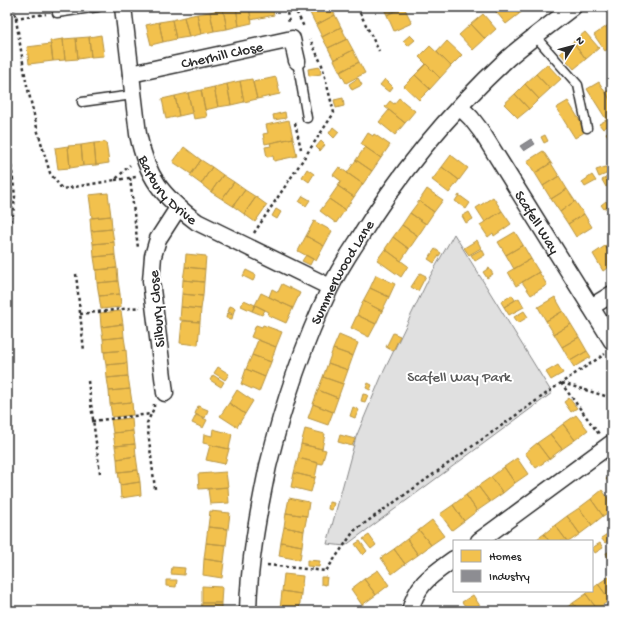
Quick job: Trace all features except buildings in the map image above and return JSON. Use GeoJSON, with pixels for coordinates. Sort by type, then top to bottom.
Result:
{"type":"FeatureCollection","features":[{"type":"Feature","properties":{"kind":"street","name":"Barbury Drive"},"geometry":{"type":"LineString","coordinates":[[123,7],[133,96],[142,154],[150,174],[162,191],[178,208],[197,222],[330,287]]}},
{"type":"Feature","properties":{"kind":"street","name":"Summerwood Lane"},"geometry":{"type":"LineString","coordinates":[[248,611],[251,563],[261,498],[277,429],[297,366],[330,287],[374,214],[414,159],[460,107],[508,58],[573,7]]}},
{"type":"Feature","properties":{"kind":"street","name":"Cherhill Close"},"geometry":{"type":"LineString","coordinates":[[131,74],[292,40],[297,61]]}},
{"type":"Feature","properties":{"kind":"street","name":"Scafell Way"},"geometry":{"type":"LineString","coordinates":[[460,107],[481,131],[591,307],[609,347]]}},
{"type":"Feature","properties":{"kind":"street","name":"Silbury Close"},"geometry":{"type":"LineString","coordinates":[[166,394],[151,281],[153,256],[158,239],[178,208]]}},
{"type":"Feature","properties":{"kind":"street"},"geometry":{"type":"LineString","coordinates":[[591,307],[612,294]]}},
{"type":"Feature","properties":{"kind":"street"},"geometry":{"type":"LineString","coordinates":[[480,540],[610,444]]}},
{"type":"Feature","properties":{"kind":"street"},"geometry":{"type":"LineString","coordinates":[[410,611],[419,587],[453,560]]}},
{"type":"Feature","properties":{"kind":"lane"},"geometry":{"type":"LineString","coordinates":[[58,13],[98,7]]}},
{"type":"Feature","properties":{"kind":"lane"},"geometry":{"type":"LineString","coordinates":[[535,36],[578,85],[587,128]]}},
{"type":"Feature","properties":{"kind":"lane"},"geometry":{"type":"LineString","coordinates":[[297,61],[307,118]]}},
{"type":"Feature","properties":{"kind":"lane"},"geometry":{"type":"LineString","coordinates":[[82,102],[133,96]]}},
{"type":"Feature","properties":{"kind":"path"},"geometry":{"type":"LineString","coordinates":[[14,7],[26,81],[38,132],[50,173],[62,189],[150,174]]}},
{"type":"Feature","properties":{"kind":"path"},"geometry":{"type":"LineString","coordinates":[[357,7],[379,51]]}},
{"type":"Feature","properties":{"kind":"path"},"geometry":{"type":"LineString","coordinates":[[15,18],[58,13]]}},
{"type":"Feature","properties":{"kind":"path"},"geometry":{"type":"LineString","coordinates":[[7,88],[10,156],[15,196],[13,215],[7,226]]}},
{"type":"Feature","properties":{"kind":"path"},"geometry":{"type":"LineString","coordinates":[[301,149],[294,120],[307,118]]}},
{"type":"Feature","properties":{"kind":"path"},"geometry":{"type":"LineString","coordinates":[[115,180],[142,154]]}},
{"type":"Feature","properties":{"kind":"path"},"geometry":{"type":"LineString","coordinates":[[130,178],[138,251],[153,256]]}},
{"type":"Feature","properties":{"kind":"path"},"geometry":{"type":"LineString","coordinates":[[76,274],[84,351]]}},
{"type":"Feature","properties":{"kind":"path"},"geometry":{"type":"LineString","coordinates":[[80,314],[154,305]]}},
{"type":"Feature","properties":{"kind":"path"},"geometry":{"type":"LineString","coordinates":[[251,563],[326,571],[354,531],[609,347]]}},
{"type":"Feature","properties":{"kind":"path"},"geometry":{"type":"LineString","coordinates":[[88,381],[92,421],[100,473]]}},
{"type":"Feature","properties":{"kind":"path"},"geometry":{"type":"LineString","coordinates":[[561,383],[612,398]]}},
{"type":"Feature","properties":{"kind":"path"},"geometry":{"type":"LineString","coordinates":[[561,383],[610,444]]}},
{"type":"Feature","properties":{"kind":"path"},"geometry":{"type":"LineString","coordinates":[[155,489],[147,423],[154,408],[153,395],[166,394]]}},
{"type":"Feature","properties":{"kind":"path"},"geometry":{"type":"LineString","coordinates":[[92,421],[151,414]]}},
{"type":"Feature","properties":{"kind":"green space","name":"Scafell Way Park"},"geometry":{"type":"Polygon","coordinates":[[[454,234],[552,393],[345,546],[327,544],[356,437],[382,375],[428,280],[454,234]]]}}]}
